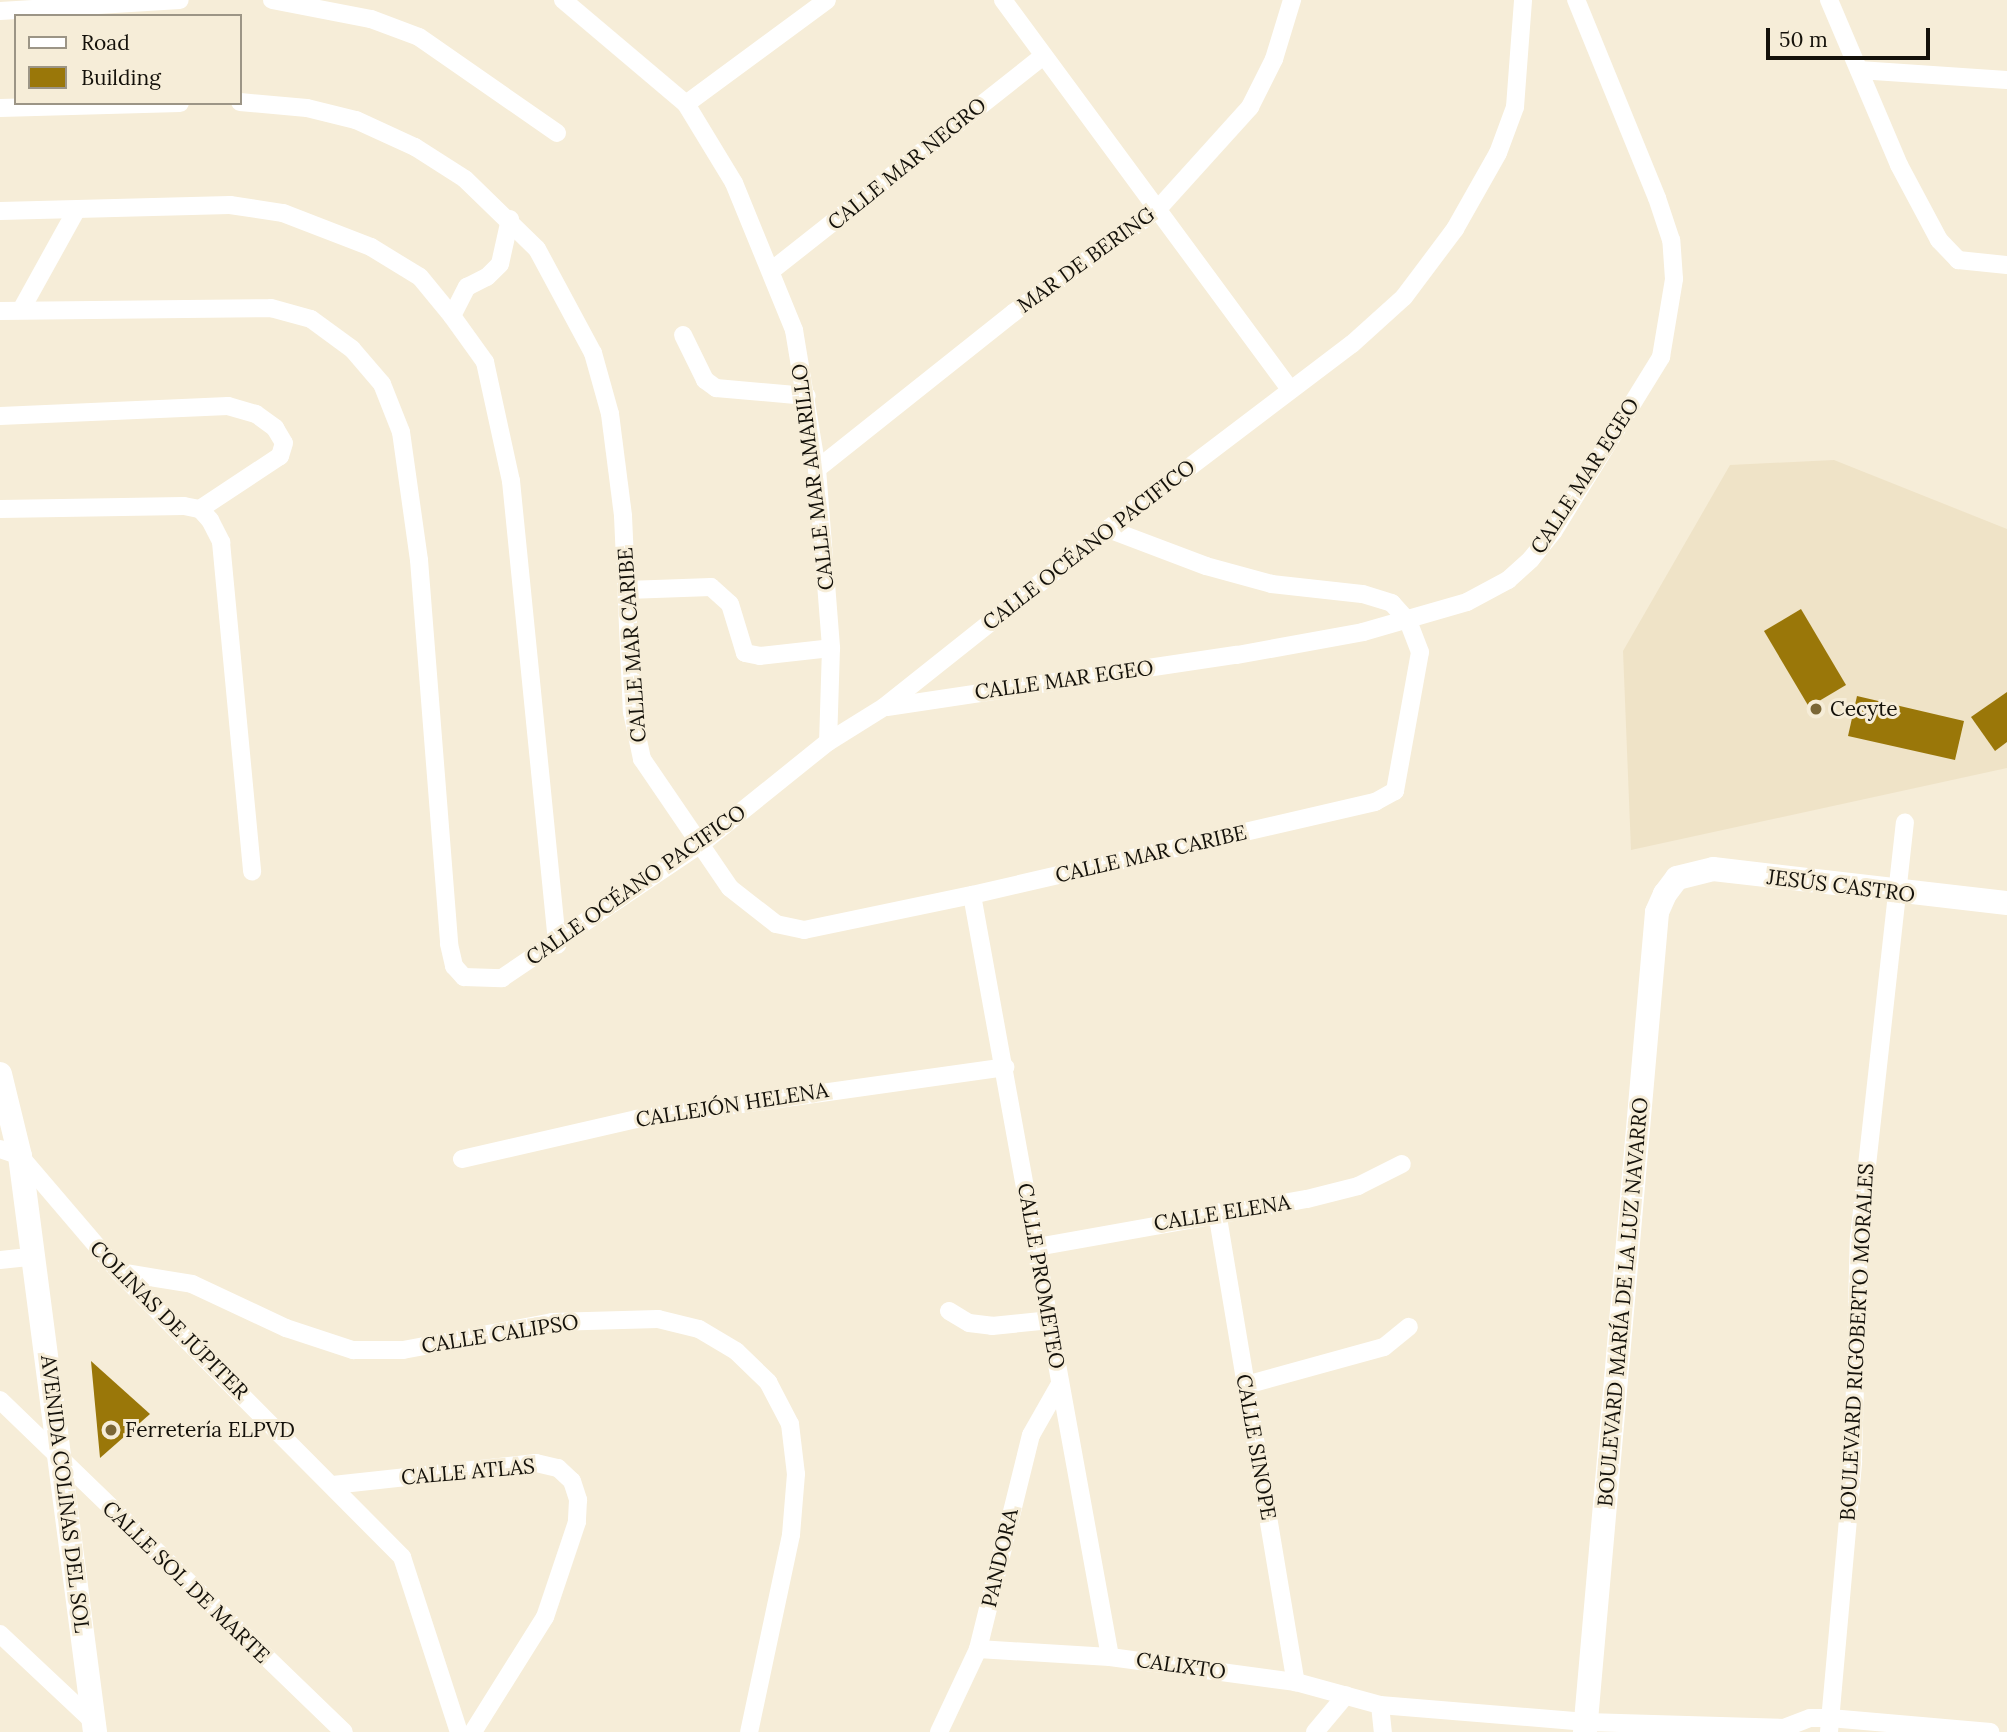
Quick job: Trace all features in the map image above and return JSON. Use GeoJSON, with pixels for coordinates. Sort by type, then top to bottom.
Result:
{"type":"FeatureCollection","features":[{"type":"Feature","properties":{"kind":"street"},"geometry":{"type":"LineString","coordinates":[[0,11],[180,0]]}},
{"type":"Feature","properties":{"kind":"street"},"geometry":{"type":"LineString","coordinates":[[272,0],[371,19],[419,37],[557,133]]}},
{"type":"Feature","properties":{"kind":"street","name":"CALLE MAR AMARILLO"},"geometry":{"type":"LineString","coordinates":[[563,0],[685,104],[734,183],[794,330],[817,469],[831,648],[828,742]]}},
{"type":"Feature","properties":{"kind":"street"},"geometry":{"type":"LineString","coordinates":[[685,104],[827,0]]}},
{"type":"Feature","properties":{"kind":"street"},"geometry":{"type":"LineString","coordinates":[[1003,0],[1290,389]]}},
{"type":"Feature","properties":{"kind":"street","name":"MAR DE BERING"},"geometry":{"type":"LineString","coordinates":[[817,469],[1013,313],[1157,210],[1250,107],[1275,59],[1292,0]]}},
{"type":"Feature","properties":{"kind":"street","name":"CALLE OCÉANO PACIFICO"},"geometry":{"type":"LineString","coordinates":[[20,310],[271,307],[311,319],[352,349],[382,384],[401,432],[419,561],[449,944],[454,965],[464,977],[502,978],[557,945],[701,844],[828,742],[884,707],[1108,529],[1352,344],[1404,297],[1455,229],[1498,153],[1515,107],[1523,0]]}},
{"type":"Feature","properties":{"kind":"street","name":"CALLE MAR EGEO"},"geometry":{"type":"LineString","coordinates":[[884,707],[1237,655],[1408,621],[1467,602],[1508,580],[1531,559],[1553,532],[1661,357],[1674,279],[1671,240],[1576,0]]}},
{"type":"Feature","properties":{"kind":"street"},"geometry":{"type":"LineString","coordinates":[[1829,0],[1899,165],[1940,240],[1958,260],[2007,265]]}},
{"type":"Feature","properties":{"kind":"street","name":"CALLE MAR NEGRO"},"geometry":{"type":"LineString","coordinates":[[771,271],[1043,56]]}},
{"type":"Feature","properties":{"kind":"street"},"geometry":{"type":"LineString","coordinates":[[1859,70],[2007,80]]}},
{"type":"Feature","properties":{"kind":"street","name":"CALLE MAR CARIBE"},"geometry":{"type":"LineString","coordinates":[[242,102],[307,108],[356,120],[415,147],[466,179],[510,219],[537,249],[593,353],[610,414],[627,590],[635,737],[642,759],[666,800],[701,844],[730,888],[752,908],[776,924],[804,930],[972,895],[1374,802],[1395,791],[1420,652],[1408,621]]}},
{"type":"Feature","properties":{"kind":"street"},"geometry":{"type":"LineString","coordinates":[[0,108],[108,105]]}},
{"type":"Feature","properties":{"kind":"street"},"geometry":{"type":"LineString","coordinates":[[0,211],[230,205],[284,213],[371,247],[420,277],[452,316],[485,362],[511,481],[557,945]]}},
{"type":"Feature","properties":{"kind":"street"},"geometry":{"type":"LineString","coordinates":[[0,311],[20,310],[76,209]]}},
{"type":"Feature","properties":{"kind":"street"},"geometry":{"type":"LineString","coordinates":[[452,316],[467,287],[487,277],[500,264],[510,219]]}},
{"type":"Feature","properties":{"kind":"street"},"geometry":{"type":"LineString","coordinates":[[683,335],[705,380],[716,388],[807,396]]}},
{"type":"Feature","properties":{"kind":"street"},"geometry":{"type":"LineString","coordinates":[[0,416],[228,406],[256,414],[275,428],[284,443],[280,456],[200,509],[0,509]]}},
{"type":"Feature","properties":{"kind":"street"},"geometry":{"type":"LineString","coordinates":[[200,509],[221,542],[252,872]]}},
{"type":"Feature","properties":{"kind":"street"},"geometry":{"type":"LineString","coordinates":[[1108,529],[1206,566],[1272,583],[1362,594],[1392,603],[1408,621]]}},
{"type":"Feature","properties":{"kind":"street"},"geometry":{"type":"LineString","coordinates":[[627,590],[711,587],[730,604],[745,653],[760,656],[831,648]]}},
{"type":"Feature","properties":{"kind":"street","name":"BOULEVARD RIGOBERTO MORALES"},"geometry":{"type":"LineString","coordinates":[[1829,1725],[1853,1461],[1859,1238],[1905,823]]}},
{"type":"Feature","properties":{"kind":"street","name":"JESÚS CASTRO"},"geometry":{"type":"LineString","coordinates":[[1677,878],[1713,869],[1898,894],[2007,904]]}},
{"type":"Feature","properties":{"kind":"street","name":"BOULEVARD MARÍA DE LA LUZ NAVARRO"},"geometry":{"type":"LineString","coordinates":[[1585,1727],[1657,912],[1677,878]]}},
{"type":"Feature","properties":{"kind":"street","name":"CALLE PROMETEO"},"geometry":{"type":"LineString","coordinates":[[972,895],[1110,1657]]}},
{"type":"Feature","properties":{"kind":"street","name":"CALLEJÓN HELENA"},"geometry":{"type":"LineString","coordinates":[[462,1159],[636,1119],[1004,1067]]}},
{"type":"Feature","properties":{"kind":"street","name":"AVENIDA COLINAS DEL SOL"},"geometry":{"type":"LineString","coordinates":[[0,1074],[10,1152],[32,1257],[97,1729]]}},
{"type":"Feature","properties":{"kind":"street","name":"COLINAS DE JÚPITER"},"geometry":{"type":"LineString","coordinates":[[10,1152],[119,1272],[402,1557],[414,1582],[459,1732]]}},
{"type":"Feature","properties":{"kind":"street","name":"CALLE ELENA"},"geometry":{"type":"LineString","coordinates":[[1037,1247],[1217,1212],[1320,1196],[1358,1185],[1402,1164]]}},
{"type":"Feature","properties":{"kind":"street","name":"CALLE SINOPE"},"geometry":{"type":"LineString","coordinates":[[1217,1212],[1296,1682]]}},
{"type":"Feature","properties":{"kind":"street"},"geometry":{"type":"LineString","coordinates":[[0,1260],[32,1257]]}},
{"type":"Feature","properties":{"kind":"street","name":"CALLE CALIPSO"},"geometry":{"type":"LineString","coordinates":[[119,1272],[192,1284],[286,1328],[353,1350],[403,1350],[552,1322],[658,1319],[699,1329],[736,1351],[768,1382],[790,1424],[796,1474],[791,1535],[749,1732]]}},
{"type":"Feature","properties":{"kind":"street"},"geometry":{"type":"LineString","coordinates":[[949,1311],[969,1323],[992,1325],[1051,1320]]}},
{"type":"Feature","properties":{"kind":"street"},"geometry":{"type":"LineString","coordinates":[[1246,1385],[1384,1347],[1409,1327]]}},
{"type":"Feature","properties":{"kind":"street","name":"PANDORA"},"geometry":{"type":"LineString","coordinates":[[939,1732],[978,1649],[1031,1435],[1060,1384]]}},
{"type":"Feature","properties":{"kind":"street","name":"CALLE SOL DE MARTE"},"geometry":{"type":"LineString","coordinates":[[0,1400],[58,1460],[344,1732]]}},
{"type":"Feature","properties":{"kind":"street","name":"CALLE ATLAS"},"geometry":{"type":"LineString","coordinates":[[333,1485],[536,1463],[558,1468],[572,1481],[576,1522],[545,1617],[472,1732]]}},
{"type":"Feature","properties":{"kind":"street"},"geometry":{"type":"LineString","coordinates":[[0,1634],[97,1729]]}},
{"type":"Feature","properties":{"kind":"street","name":"CALIXTO"},"geometry":{"type":"LineString","coordinates":[[978,1649],[1110,1657],[1296,1682],[1380,1705],[1585,1727],[1787,1730]]}},
{"type":"Feature","properties":{"kind":"street"},"geometry":{"type":"LineString","coordinates":[[1315,1732],[1346,1695]]}},
{"type":"Feature","properties":{"kind":"street"},"geometry":{"type":"LineString","coordinates":[[1810,1725],[1830,1695]]}},
{"type":"Feature","properties":{"kind":"street"},"geometry":{"type":"LineString","coordinates":[[1380,1705],[1383,1732]]}},
{"type":"Feature","properties":{"kind":"street"},"geometry":{"type":"LineString","coordinates":[[1787,1730],[1810,1725],[1829,1725],[1990,1732]]}},
{"type":"Feature","properties":{"kind":"shaded area","name":"Cecyte"},"geometry":{"type":"Polygon","coordinates":[[[1834,460],[2007,529],[2007,768],[1631,850],[1623,651],[1730,465],[1834,460]]]}},
{"type":"Feature","properties":{"kind":"building"},"geometry":{"type":"Polygon","coordinates":[[[1801,609],[1846,685],[1809,707],[1764,631],[1801,609]]]}},
{"type":"Feature","properties":{"kind":"building"},"geometry":{"type":"Polygon","coordinates":[[[2007,692],[2007,742],[1995,751],[1971,717],[2007,692]]]}},
{"type":"Feature","properties":{"kind":"building"},"geometry":{"type":"Polygon","coordinates":[[[1857,696],[1964,721],[1955,760],[1848,736],[1857,696]]]}},
{"type":"Feature","properties":{"kind":"building"},"geometry":{"type":"Polygon","coordinates":[[[91,1361],[150,1414],[100,1458],[91,1361]]]}},
{"type":"Feature","properties":{"kind":"place","name":"Cecyte"},"geometry":{"type":"Point","coordinates":[1816,709]}},
{"type":"Feature","properties":{"kind":"place","name":"Ferretería ELPVD"},"geometry":{"type":"Point","coordinates":[111,1430]}}]}
